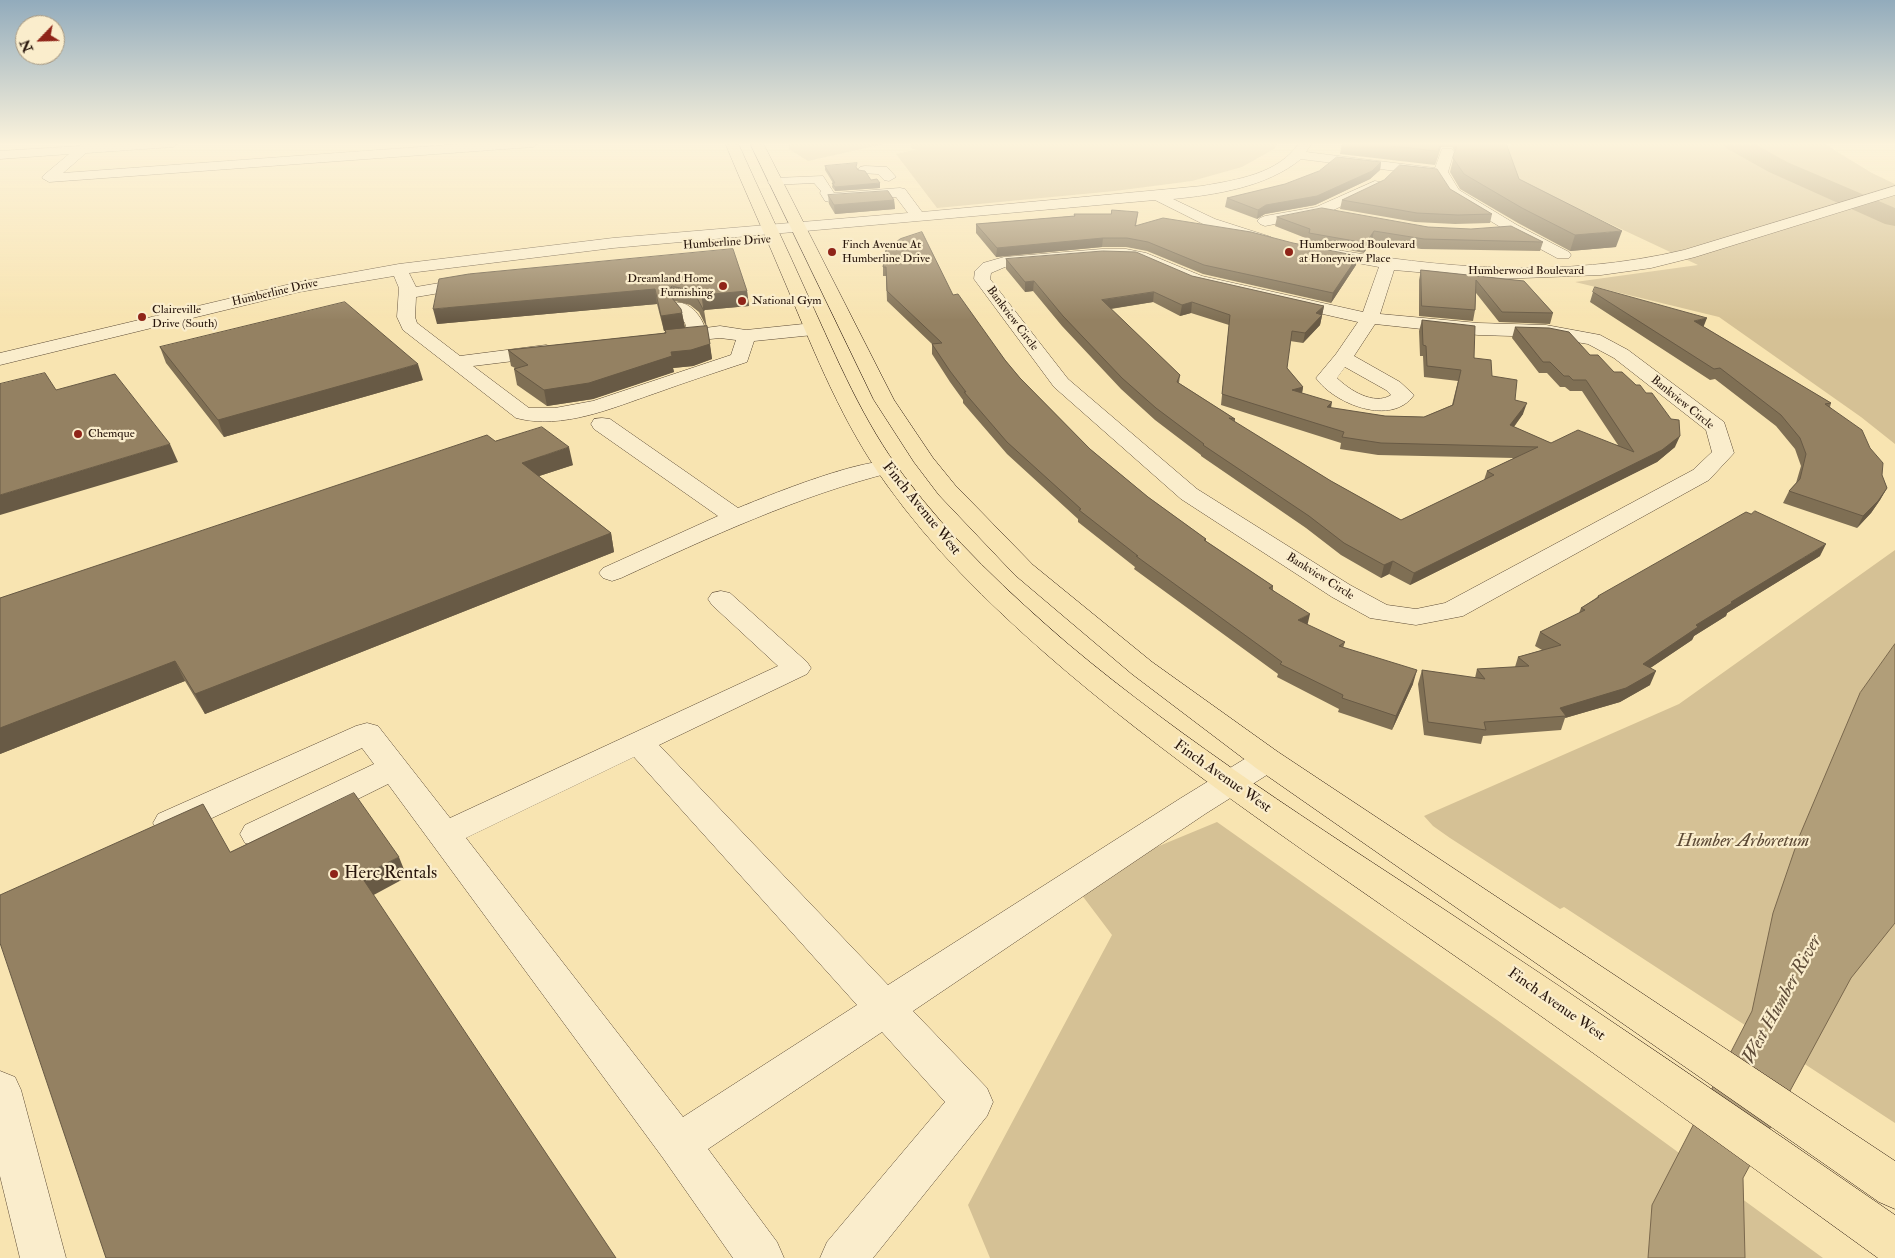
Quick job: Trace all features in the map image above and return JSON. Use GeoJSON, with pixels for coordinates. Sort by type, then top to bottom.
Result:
{"type":"FeatureCollection","features":[{"type":"Feature","properties":{"kind":"main road","name":"Finch Avenue West"},"geometry":{"type":"LineString","coordinates":[[767,202],[884,400],[919,454],[947,490],[976,522],[1053,596],[1142,668],[1267,760],[1567,988],[1895,1242]]}},
{"type":"Feature","properties":{"kind":"main road","name":"Finch Avenue West"},"geometry":{"type":"LineString","coordinates":[[779,202],[813,329],[847,402],[885,467],[944,539],[982,580],[1020,616],[1113,696],[1179,747],[1230,783],[1895,1187]]}},
{"type":"Feature","properties":{"kind":"street"},"geometry":{"type":"LineString","coordinates":[[907,202],[918,216]]}},
{"type":"Feature","properties":{"kind":"street","name":"Humberline Drive"},"geometry":{"type":"LineString","coordinates":[[786,233],[918,216],[1123,202]]}},
{"type":"Feature","properties":{"kind":"street","name":"Humberline Drive"},"geometry":{"type":"LineString","coordinates":[[0,359],[299,287],[438,262],[558,257],[594,251],[1132,202]]}},
{"type":"Feature","properties":{"kind":"street"},"geometry":{"type":"LineString","coordinates":[[1168,202],[1214,224],[1281,244]]}},
{"type":"Feature","properties":{"kind":"street"},"geometry":{"type":"LineString","coordinates":[[1266,221],[1320,211],[1339,202]]}},
{"type":"Feature","properties":{"kind":"street"},"geometry":{"type":"LineString","coordinates":[[1468,202],[1512,228],[1563,255]]}},
{"type":"Feature","properties":{"kind":"street","name":"Humberwood Boulevard"},"geometry":{"type":"LineString","coordinates":[[1306,249],[1388,264],[1497,274],[1601,270],[1651,264],[1856,202]]}},
{"type":"Feature","properties":{"kind":"street"},"geometry":{"type":"LineString","coordinates":[[1320,211],[1346,217]]}},
{"type":"Feature","properties":{"kind":"street"},"geometry":{"type":"LineString","coordinates":[[1483,230],[1512,228]]}},
{"type":"Feature","properties":{"kind":"street","name":"Bankview Circle"},"geometry":{"type":"LineString","coordinates":[[1126,254],[1140,256],[1197,280],[1291,303],[1369,319],[1478,329],[1546,331],[1593,339],[1620,354],[1716,427],[1724,453],[1702,475],[1453,610],[1416,617],[1380,612],[1341,591],[1189,494],[1061,383],[982,279],[983,271],[989,266],[1004,262],[1126,254]]}},
{"type":"Feature","properties":{"kind":"street"},"geometry":{"type":"LineString","coordinates":[[1343,358],[1369,319],[1388,264]]}},
{"type":"Feature","properties":{"kind":"street"},"geometry":{"type":"LineString","coordinates":[[399,269],[408,288],[406,317],[409,326],[523,414],[535,416],[592,408],[740,358],[746,336]]}},
{"type":"Feature","properties":{"kind":"street"},"geometry":{"type":"LineString","coordinates":[[408,293],[452,284],[490,280]]}},
{"type":"Feature","properties":{"kind":"street"},"geometry":{"type":"LineString","coordinates":[[680,307],[694,322],[697,334]]}},
{"type":"Feature","properties":{"kind":"street"},"geometry":{"type":"LineString","coordinates":[[658,339],[720,332],[746,336],[813,329]]}},
{"type":"Feature","properties":{"kind":"street"},"geometry":{"type":"LineString","coordinates":[[455,362],[561,350]]}},
{"type":"Feature","properties":{"kind":"street"},"geometry":{"type":"LineString","coordinates":[[602,424],[735,517]]}},
{"type":"Feature","properties":{"kind":"street"},"geometry":{"type":"LineString","coordinates":[[612,574],[735,517],[852,474],[885,467]]}},
{"type":"Feature","properties":{"kind":"street"},"geometry":{"type":"LineString","coordinates":[[445,834],[797,668],[721,599]]}},
{"type":"Feature","properties":{"kind":"street"},"geometry":{"type":"LineString","coordinates":[[143,835],[367,733],[678,1144],[761,1258]]}},
{"type":"Feature","properties":{"kind":"street"},"geometry":{"type":"LineString","coordinates":[[639,743],[972,1102],[842,1258]]}},
{"type":"Feature","properties":{"kind":"street"},"geometry":{"type":"LineString","coordinates":[[678,1144],[1267,760]]}},
{"type":"Feature","properties":{"kind":"street"},"geometry":{"type":"LineString","coordinates":[[257,834],[393,768]]}},
{"type":"Feature","properties":{"kind":"street"},"geometry":{"type":"LineString","coordinates":[[2,1103],[43,1258]]}},
{"type":"Feature","properties":{"kind":"green space"},"geometry":{"type":"Polygon","coordinates":[[[932,202],[1003,202],[937,208],[932,202]]]}},
{"type":"Feature","properties":{"kind":"green space"},"geometry":{"type":"Polygon","coordinates":[[[1559,202],[1895,202],[1895,444],[1861,417],[1719,317],[1575,282],[1698,265],[1559,202]]]}},
{"type":"Feature","properties":{"kind":"green space","name":"Humber Arboretum"},"geometry":{"type":"Polygon","coordinates":[[[1895,550],[1895,1123],[1564,907],[1560,909],[1450,838],[1433,826],[1424,816],[1679,704],[1895,550]]]}},
{"type":"Feature","properties":{"kind":"green space"},"geometry":{"type":"Polygon","coordinates":[[[1217,822],[1497,1020],[1823,1258],[990,1258],[968,1205],[1112,935],[1072,882],[1217,822]]]}},
{"type":"Feature","properties":{"kind":"water"},"geometry":{"type":"Polygon","coordinates":[[[1895,644],[1895,923],[1851,978],[1743,1178],[1745,1258],[1648,1258],[1652,1205],[1752,1011],[1773,913],[1799,837],[1860,693],[1895,644]]]}},
{"type":"Feature","properties":{"kind":"building"},"geometry":{"type":"Polygon","coordinates":[[[832,202],[874,202],[834,205],[832,202]]]}},
{"type":"Feature","properties":{"kind":"building"},"geometry":{"type":"Polygon","coordinates":[[[1237,202],[1285,202],[1266,205],[1258,210],[1237,202]]]}},
{"type":"Feature","properties":{"kind":"building"},"geometry":{"type":"Polygon","coordinates":[[[1352,202],[1471,202],[1492,214],[1458,215],[1417,213],[1352,202]]]}},
{"type":"Feature","properties":{"kind":"building"},"geometry":{"type":"Polygon","coordinates":[[[1511,202],[1564,202],[1622,231],[1575,235],[1511,202]]]}},
{"type":"Feature","properties":{"kind":"building"},"geometry":{"type":"Polygon","coordinates":[[[1322,208],[1428,227],[1471,229],[1511,226],[1543,242],[1424,239],[1374,231],[1366,243],[1309,233],[1310,229],[1277,217],[1322,208]]]}},
{"type":"Feature","properties":{"kind":"building"},"geometry":{"type":"Polygon","coordinates":[[[1112,210],[1138,212],[1135,226],[1163,218],[1251,232],[1293,243],[1358,256],[1333,293],[1204,265],[1148,242],[1127,238],[1103,238],[997,248],[976,224],[1075,216],[1074,214],[1111,214],[1112,210]]]}},
{"type":"Feature","properties":{"kind":"building"},"geometry":{"type":"Polygon","coordinates":[[[922,232],[953,295],[958,294],[1020,378],[1090,449],[1148,497],[1206,539],[1204,540],[1273,586],[1269,588],[1310,614],[1298,620],[1345,642],[1339,646],[1417,670],[1396,716],[1342,698],[1343,695],[1280,664],[1282,662],[1136,556],[1138,556],[1079,510],[1081,509],[1007,442],[964,392],[966,392],[932,344],[942,343],[887,291],[886,267],[883,267],[886,250],[900,239],[922,232]]]}},
{"type":"Feature","properties":{"kind":"building"},"geometry":{"type":"Polygon","coordinates":[[[733,249],[747,291],[702,295],[704,311],[697,298],[688,290],[672,286],[667,292],[681,309],[682,313],[661,316],[655,289],[433,309],[439,279],[469,274],[733,249]]]}},
{"type":"Feature","properties":{"kind":"building"},"geometry":{"type":"Polygon","coordinates":[[[1103,251],[1136,252],[1192,276],[1324,306],[1316,313],[1322,315],[1305,333],[1292,331],[1287,368],[1303,387],[1292,390],[1332,402],[1327,407],[1385,416],[1424,417],[1453,405],[1461,370],[1427,366],[1426,346],[1423,345],[1422,320],[1475,326],[1474,358],[1491,360],[1492,376],[1517,380],[1515,400],[1527,403],[1510,425],[1551,443],[1578,430],[1634,452],[1586,380],[1573,380],[1569,376],[1564,376],[1550,362],[1543,362],[1515,327],[1549,328],[1569,332],[1590,355],[1598,355],[1614,372],[1622,372],[1636,385],[1640,385],[1646,393],[1652,393],[1671,419],[1679,420],[1680,436],[1662,450],[1414,573],[1393,561],[1384,565],[1344,543],[1309,516],[1203,445],[1122,378],[1063,316],[1034,281],[1025,282],[1006,259],[1103,251]],[[1154,292],[1102,300],[1180,375],[1177,382],[1235,419],[1229,418],[1331,481],[1401,520],[1494,475],[1487,471],[1538,447],[1381,443],[1342,437],[1344,432],[1222,394],[1230,315],[1192,302],[1182,305],[1154,292]]]}},
{"type":"Feature","properties":{"kind":"building"},"geometry":{"type":"Polygon","coordinates":[[[1421,270],[1524,281],[1553,313],[1502,312],[1476,280],[1475,310],[1422,306],[1421,270]]]}},
{"type":"Feature","properties":{"kind":"building"},"geometry":{"type":"Polygon","coordinates":[[[1595,287],[1707,318],[1694,321],[1831,403],[1825,404],[1862,430],[1870,448],[1883,463],[1882,475],[1887,488],[1878,501],[1863,516],[1789,491],[1800,479],[1806,454],[1800,438],[1781,415],[1720,368],[1714,369],[1593,292],[1595,287]]]}},
{"type":"Feature","properties":{"kind":"building"},"geometry":{"type":"Polygon","coordinates":[[[345,302],[418,364],[218,420],[160,347],[345,302]]]}},
{"type":"Feature","properties":{"kind":"building"},"geometry":{"type":"Polygon","coordinates":[[[707,326],[710,344],[691,350],[671,352],[672,356],[589,383],[544,390],[514,369],[528,365],[508,350],[666,333],[665,330],[707,326]]]}},
{"type":"Feature","properties":{"kind":"building","name":"Chemque"},"geometry":{"type":"Polygon","coordinates":[[[45,373],[56,390],[115,374],[170,444],[0,495],[0,384],[45,373]]]}},
{"type":"Feature","properties":{"kind":"building"},"geometry":{"type":"Polygon","coordinates":[[[542,427],[569,447],[522,463],[611,533],[195,694],[175,661],[0,728],[0,598],[487,435],[495,441],[542,427]]]}},
{"type":"Feature","properties":{"kind":"building"},"geometry":{"type":"Polygon","coordinates":[[[1755,511],[1826,544],[1731,602],[1643,664],[1656,671],[1626,688],[1560,708],[1566,716],[1484,722],[1486,730],[1428,722],[1422,670],[1485,679],[1477,669],[1529,666],[1518,657],[1561,645],[1540,632],[1585,610],[1581,608],[1598,596],[1746,512],[1751,514],[1755,511]]]}},
{"type":"Feature","properties":{"kind":"building"},"geometry":{"type":"Polygon","coordinates":[[[354,793],[399,857],[361,876],[616,1258],[106,1258],[0,943],[0,895],[203,804],[230,852],[354,793]]]}},
{"type":"Feature","properties":{"kind":"waterway","name":"West Humber River"},"geometry":{"type":"LineString","coordinates":[[1858,202],[1895,218]]}},
{"type":"Feature","properties":{"kind":"place","name":"Finch Avenue At Humberline Drive"},"geometry":{"type":"Point","coordinates":[832,252]}},
{"type":"Feature","properties":{"kind":"place","name":"Humberwood Boulevard at Honeyview Place"},"geometry":{"type":"Point","coordinates":[1289,252]}},
{"type":"Feature","properties":{"kind":"place","name":"Dreamland Home Furnishing"},"geometry":{"type":"Point","coordinates":[723,286]}},
{"type":"Feature","properties":{"kind":"place","name":"National Gym"},"geometry":{"type":"Point","coordinates":[742,301]}},
{"type":"Feature","properties":{"kind":"place","name":"Claireville Drive (South)"},"geometry":{"type":"Point","coordinates":[142,317]}},
{"type":"Feature","properties":{"kind":"place","name":"Chemque"},"geometry":{"type":"Point","coordinates":[78,434]}},
{"type":"Feature","properties":{"kind":"place","name":"Herc Rentals"},"geometry":{"type":"Point","coordinates":[334,874]}}]}
